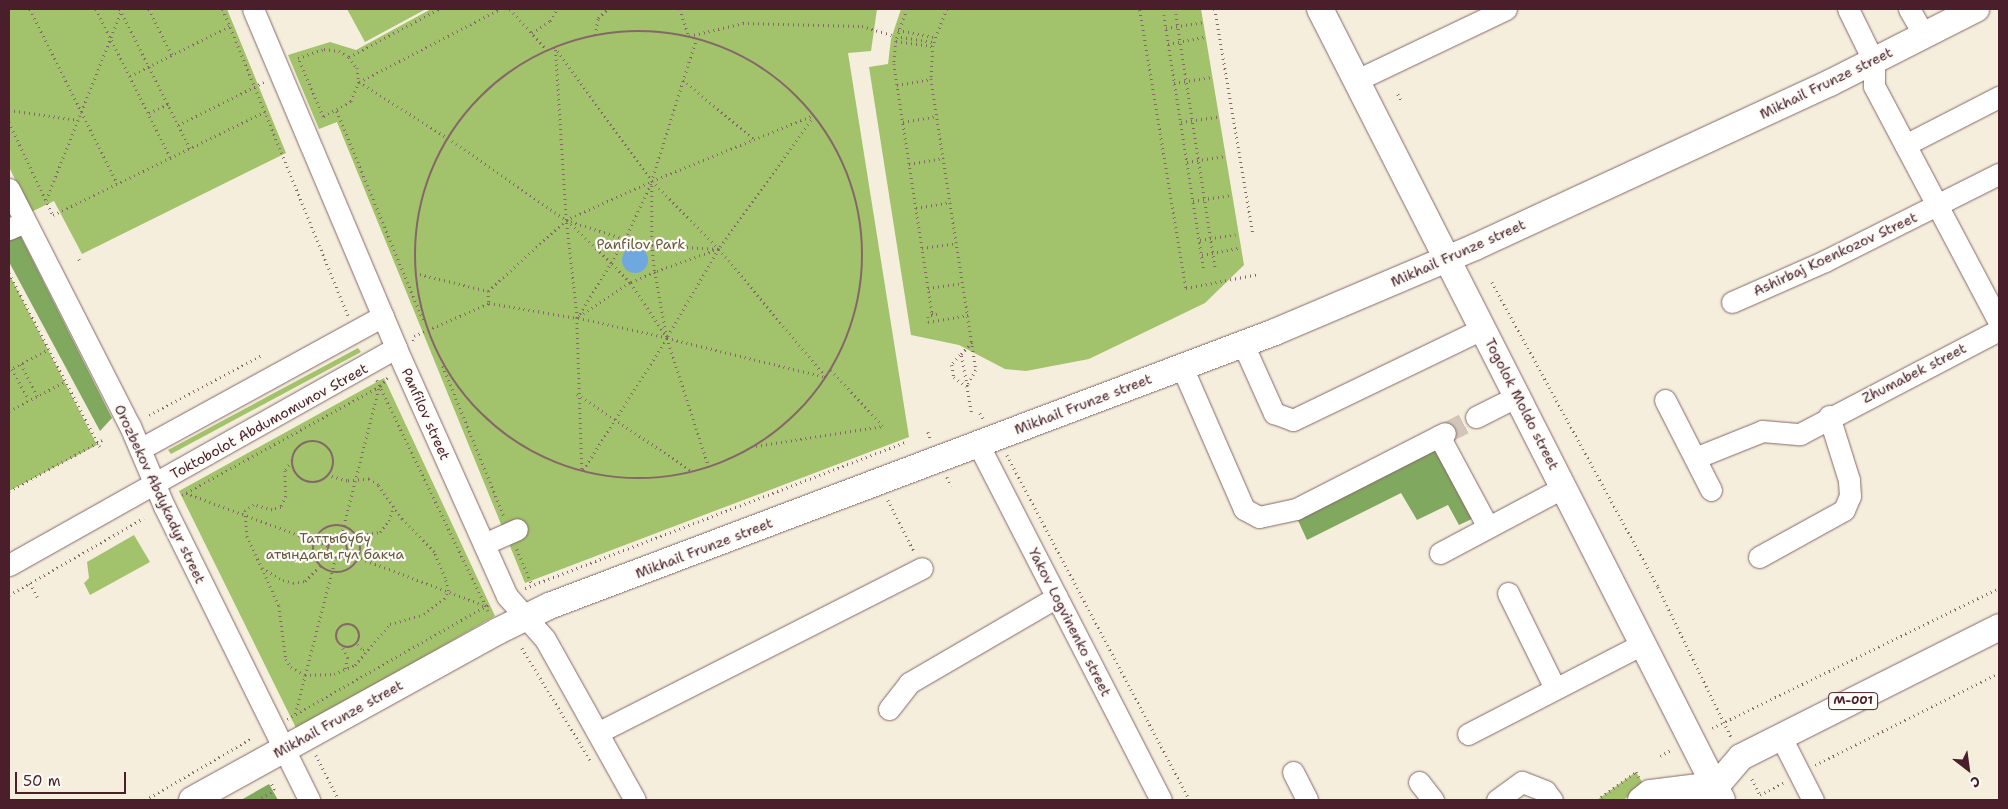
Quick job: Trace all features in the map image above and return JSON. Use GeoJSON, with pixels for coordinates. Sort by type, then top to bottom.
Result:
{"type":"FeatureCollection","features":[{"type":"Feature","properties":{"kind":"main road","name":"Togolok Moldo street"},"geometry":{"type":"LineString","coordinates":[[1320,9],[1564,487],[1642,644],[1713,795]]}},
{"type":"Feature","properties":{"kind":"main road","name":"Mikhail Frunze street"},"geometry":{"type":"LineString","coordinates":[[192,800],[526,618],[879,481],[1243,344],[1449,259],[1874,62],[1976,9]]}},
{"type":"Feature","properties":{"kind":"main road","name":"М-001"},"geometry":{"type":"LineString","coordinates":[[1713,795],[1741,757],[1999,628]]}},
{"type":"Feature","properties":{"kind":"main road"},"geometry":{"type":"LineString","coordinates":[[1641,800],[1650,793],[1713,795]]}},
{"type":"Feature","properties":{"kind":"street","name":"Panfilov street"},"geometry":{"type":"LineString","coordinates":[[253,9],[383,316],[404,346],[507,596],[545,639],[599,732],[635,800]]}},
{"type":"Feature","properties":{"kind":"street"},"geometry":{"type":"LineString","coordinates":[[1357,80],[1506,9]]}},
{"type":"Feature","properties":{"kind":"street"},"geometry":{"type":"LineString","coordinates":[[1848,9],[1874,62],[1874,86],[1999,322]]}},
{"type":"Feature","properties":{"kind":"street"},"geometry":{"type":"LineString","coordinates":[[1910,9],[1924,35]]}},
{"type":"Feature","properties":{"kind":"street"},"geometry":{"type":"LineString","coordinates":[[1905,145],[1999,96]]}},
{"type":"Feature","properties":{"kind":"street","name":"Ashirbaj Koenkozov Street"},"geometry":{"type":"LineString","coordinates":[[1732,302],[1826,261],[1999,174]]}},
{"type":"Feature","properties":{"kind":"street","name":"Orozbekov Abdykadyr street"},"geometry":{"type":"LineString","coordinates":[[9,189],[17,226],[140,449],[154,484],[309,800]]}},
{"type":"Feature","properties":{"kind":"street"},"geometry":{"type":"LineString","coordinates":[[140,449],[383,316]]}},
{"type":"Feature","properties":{"kind":"street"},"geometry":{"type":"LineString","coordinates":[[1243,344],[1274,413],[1293,420],[1484,328]]}},
{"type":"Feature","properties":{"kind":"street","name":"Zhumabek street"},"geometry":{"type":"LineString","coordinates":[[1694,458],[1762,431],[1800,434],[1829,416],[1999,330]]}},
{"type":"Feature","properties":{"kind":"street","name":"Toktobolot Abdumomunov Street"},"geometry":{"type":"LineString","coordinates":[[9,565],[404,346]]}},
{"type":"Feature","properties":{"kind":"street"},"geometry":{"type":"LineString","coordinates":[[1182,367],[1244,509],[1259,517],[1296,509],[1442,434],[1488,527]]}},
{"type":"Feature","properties":{"kind":"street"},"geometry":{"type":"LineString","coordinates":[[1476,417],[1518,396]]}},
{"type":"Feature","properties":{"kind":"street"},"geometry":{"type":"LineString","coordinates":[[1665,400],[1711,490]]}},
{"type":"Feature","properties":{"kind":"street"},"geometry":{"type":"LineString","coordinates":[[1759,557],[1844,510],[1850,496],[1849,480],[1829,416]]}},
{"type":"Feature","properties":{"kind":"street","name":"Yakov Logvinenko street"},"geometry":{"type":"LineString","coordinates":[[978,444],[1161,800]]}},
{"type":"Feature","properties":{"kind":"street"},"geometry":{"type":"LineString","coordinates":[[1440,553],[1564,487]]}},
{"type":"Feature","properties":{"kind":"street"},"geometry":{"type":"LineString","coordinates":[[484,544],[514,530]]}},
{"type":"Feature","properties":{"kind":"street"},"geometry":{"type":"LineString","coordinates":[[599,732],[922,568]]}},
{"type":"Feature","properties":{"kind":"street"},"geometry":{"type":"LineString","coordinates":[[1508,593],[1555,688]]}},
{"type":"Feature","properties":{"kind":"street"},"geometry":{"type":"LineString","coordinates":[[889,709],[909,683],[1057,597]]}},
{"type":"Feature","properties":{"kind":"street"},"geometry":{"type":"LineString","coordinates":[[1468,734],[1642,644]]}},
{"type":"Feature","properties":{"kind":"street"},"geometry":{"type":"LineString","coordinates":[[1781,737],[1813,800]]}},
{"type":"Feature","properties":{"kind":"street"},"geometry":{"type":"LineString","coordinates":[[1293,772],[1308,800]]}},
{"type":"Feature","properties":{"kind":"street"},"geometry":{"type":"LineString","coordinates":[[1419,782],[1433,800]]}},
{"type":"Feature","properties":{"kind":"street"},"geometry":{"type":"LineString","coordinates":[[1497,800],[1522,782],[1545,791],[1552,800]]}},
{"type":"Feature","properties":{"kind":"path"},"geometry":{"type":"LineString","coordinates":[[30,9],[117,183]]}},
{"type":"Feature","properties":{"kind":"path"},"geometry":{"type":"LineString","coordinates":[[96,9],[170,157]]}},
{"type":"Feature","properties":{"kind":"path"},"geometry":{"type":"LineString","coordinates":[[46,201],[121,9]]}},
{"type":"Feature","properties":{"kind":"path"},"geometry":{"type":"LineString","coordinates":[[121,9],[190,148]]}},
{"type":"Feature","properties":{"kind":"path"},"geometry":{"type":"LineString","coordinates":[[149,9],[172,55]]}},
{"type":"Feature","properties":{"kind":"path"},"geometry":{"type":"LineString","coordinates":[[223,9],[256,86],[349,320]]}},
{"type":"Feature","properties":{"kind":"path"},"geometry":{"type":"LineString","coordinates":[[349,57],[439,9]]}},
{"type":"Feature","properties":{"kind":"path"},"geometry":{"type":"LineString","coordinates":[[359,82],[500,9]]}},
{"type":"Feature","properties":{"kind":"path"},"geometry":{"type":"LineString","coordinates":[[510,9],[547,50]]}},
{"type":"Feature","properties":{"kind":"path"},"geometry":{"type":"LineString","coordinates":[[532,33],[550,21],[557,9]]}},
{"type":"Feature","properties":{"kind":"path"},"geometry":{"type":"LineString","coordinates":[[595,35],[598,18],[608,9]]}},
{"type":"Feature","properties":{"kind":"path"},"geometry":{"type":"LineString","coordinates":[[680,9],[689,36]]}},
{"type":"Feature","properties":{"kind":"path"},"geometry":{"type":"LineString","coordinates":[[907,9],[898,30],[896,41],[898,85],[932,313],[937,314],[928,317],[928,322],[968,315]]}},
{"type":"Feature","properties":{"kind":"path"},"geometry":{"type":"LineString","coordinates":[[947,9],[933,46],[931,79],[976,370],[967,386]]}},
{"type":"Feature","properties":{"kind":"path"},"geometry":{"type":"LineString","coordinates":[[1130,9],[1142,9],[1186,288],[1259,274]]}},
{"type":"Feature","properties":{"kind":"path"},"geometry":{"type":"LineString","coordinates":[[1215,9],[1253,234]]}},
{"type":"Feature","properties":{"kind":"path"},"geometry":{"type":"LineString","coordinates":[[1176,14],[1215,267]]}},
{"type":"Feature","properties":{"kind":"path"},"geometry":{"type":"LineString","coordinates":[[1164,15],[1204,269]]}},
{"type":"Feature","properties":{"kind":"path"},"geometry":{"type":"LineString","coordinates":[[1166,28],[1203,22]]}},
{"type":"Feature","properties":{"kind":"path"},"geometry":{"type":"LineString","coordinates":[[689,36],[743,23],[862,26],[892,35]]}},
{"type":"Feature","properties":{"kind":"path"},"geometry":{"type":"LineString","coordinates":[[130,76],[230,26]]}},
{"type":"Feature","properties":{"kind":"path"},"geometry":{"type":"LineString","coordinates":[[898,30],[936,37]]}},
{"type":"Feature","properties":{"kind":"path"},"geometry":{"type":"LineString","coordinates":[[428,330],[415,272],[421,203],[448,138],[491,87],[547,50],[595,35],[658,31],[689,36],[724,47],[766,70],[795,94],[814,115],[846,169],[860,213],[863,240],[860,294],[853,320],[831,370],[794,416],[754,446],[709,467],[693,472],[637,478],[582,471],[532,451],[487,420],[452,379],[438,355]]}},
{"type":"Feature","properties":{"kind":"path"},"geometry":{"type":"LineString","coordinates":[[901,37],[934,42]]}},
{"type":"Feature","properties":{"kind":"path"},"geometry":{"type":"LineString","coordinates":[[577,318],[625,239],[652,180],[697,38]]}},
{"type":"Feature","properties":{"kind":"path"},"geometry":{"type":"LineString","coordinates":[[1168,44],[1206,38]]}},
{"type":"Feature","properties":{"kind":"path"},"geometry":{"type":"LineString","coordinates":[[896,41],[933,46]]}},
{"type":"Feature","properties":{"kind":"path"},"geometry":{"type":"LineString","coordinates":[[555,47],[652,180],[719,249],[826,377]]}},
{"type":"Feature","properties":{"kind":"path"},"geometry":{"type":"LineString","coordinates":[[555,47],[566,220],[577,318],[577,394],[582,471]]}},
{"type":"Feature","properties":{"kind":"path"},"geometry":{"type":"LineString","coordinates":[[324,49],[339,51],[349,57],[357,68],[359,82],[350,102],[337,111],[323,117],[298,58],[324,49]]}},
{"type":"Feature","properties":{"kind":"path"},"geometry":{"type":"LineString","coordinates":[[1174,83],[1212,77]]}},
{"type":"Feature","properties":{"kind":"path"},"geometry":{"type":"LineString","coordinates":[[898,85],[931,79]]}},
{"type":"Feature","properties":{"kind":"path"},"geometry":{"type":"LineString","coordinates":[[684,80],[755,140]]}},
{"type":"Feature","properties":{"kind":"path"},"geometry":{"type":"LineString","coordinates":[[178,125],[265,81]]}},
{"type":"Feature","properties":{"kind":"path"},"geometry":{"type":"LineString","coordinates":[[359,82],[448,138],[566,220],[630,283],[667,338]]}},
{"type":"Feature","properties":{"kind":"path"},"geometry":{"type":"LineString","coordinates":[[1398,94],[1402,102]]}},
{"type":"Feature","properties":{"kind":"path"},"geometry":{"type":"LineString","coordinates":[[148,113],[168,104]]}},
{"type":"Feature","properties":{"kind":"path"},"geometry":{"type":"LineString","coordinates":[[9,110],[78,120]]}},
{"type":"Feature","properties":{"kind":"path"},"geometry":{"type":"LineString","coordinates":[[9,122],[53,214],[266,111]]}},
{"type":"Feature","properties":{"kind":"path"},"geometry":{"type":"LineString","coordinates":[[337,111],[438,355],[514,530],[532,585]]}},
{"type":"Feature","properties":{"kind":"path"},"geometry":{"type":"LineString","coordinates":[[488,291],[566,220],[652,180],[814,115]]}},
{"type":"Feature","properties":{"kind":"path"},"geometry":{"type":"LineString","coordinates":[[582,471],[667,338],[719,249],[814,115]]}},
{"type":"Feature","properties":{"kind":"path"},"geometry":{"type":"LineString","coordinates":[[903,122],[937,116]]}},
{"type":"Feature","properties":{"kind":"path"},"geometry":{"type":"LineString","coordinates":[[1181,122],[1218,116]]}},
{"type":"Feature","properties":{"kind":"path"},"geometry":{"type":"LineString","coordinates":[[1187,162],[1224,156]]}},
{"type":"Feature","properties":{"kind":"path"},"geometry":{"type":"LineString","coordinates":[[909,164],[944,158]]}},
{"type":"Feature","properties":{"kind":"path"},"geometry":{"type":"LineString","coordinates":[[652,180],[652,245],[667,338],[709,467]]}},
{"type":"Feature","properties":{"kind":"path"},"geometry":{"type":"LineString","coordinates":[[1193,201],[1230,195]]}},
{"type":"Feature","properties":{"kind":"path"},"geometry":{"type":"LineString","coordinates":[[916,208],[950,202]]}},
{"type":"Feature","properties":{"kind":"path"},"geometry":{"type":"LineString","coordinates":[[566,220],[625,239],[652,245],[719,249]]}},
{"type":"Feature","properties":{"kind":"path"},"geometry":{"type":"LineString","coordinates":[[1200,240],[1236,234]]}},
{"type":"Feature","properties":{"kind":"path"},"geometry":{"type":"LineString","coordinates":[[922,248],[957,243]]}},
{"type":"Feature","properties":{"kind":"path"},"geometry":{"type":"LineString","coordinates":[[1202,255],[1239,248]]}},
{"type":"Feature","properties":{"kind":"path"},"geometry":{"type":"LineString","coordinates":[[577,318],[630,283],[719,249]]}},
{"type":"Feature","properties":{"kind":"path"},"geometry":{"type":"LineString","coordinates":[[415,272],[488,291]]}},
{"type":"Feature","properties":{"kind":"path"},"geometry":{"type":"LineString","coordinates":[[9,273],[100,447]]}},
{"type":"Feature","properties":{"kind":"path"},"geometry":{"type":"LineString","coordinates":[[1492,282],[1658,586],[1733,741]]}},
{"type":"Feature","properties":{"kind":"path"},"geometry":{"type":"LineString","coordinates":[[928,288],[963,283]]}},
{"type":"Feature","properties":{"kind":"path"},"geometry":{"type":"LineString","coordinates":[[488,291],[489,303]]}},
{"type":"Feature","properties":{"kind":"path"},"geometry":{"type":"LineString","coordinates":[[404,346],[414,336],[489,303],[577,318],[826,377]]}},
{"type":"Feature","properties":{"kind":"path"},"geometry":{"type":"LineString","coordinates":[[967,386],[954,377],[952,365],[972,342]]}},
{"type":"Feature","properties":{"kind":"path"},"geometry":{"type":"LineString","coordinates":[[29,401],[10,369],[49,349]]}},
{"type":"Feature","properties":{"kind":"path"},"geometry":{"type":"LineString","coordinates":[[961,354],[972,415]]}},
{"type":"Feature","properties":{"kind":"path"},"geometry":{"type":"LineString","coordinates":[[150,415],[262,355]]}},
{"type":"Feature","properties":{"kind":"path"},"geometry":{"type":"LineString","coordinates":[[21,364],[37,396]]}},
{"type":"Feature","properties":{"kind":"path"},"geometry":{"type":"LineString","coordinates":[[754,446],[883,426],[831,370]]}},
{"type":"Feature","properties":{"kind":"path"},"geometry":{"type":"LineString","coordinates":[[182,495],[380,386],[387,378]]}},
{"type":"Feature","properties":{"kind":"path"},"geometry":{"type":"LineString","coordinates":[[377,380],[491,617]]}},
{"type":"Feature","properties":{"kind":"path"},"geometry":{"type":"LineString","coordinates":[[9,404],[10,410],[66,381]]}},
{"type":"Feature","properties":{"kind":"path"},"geometry":{"type":"LineString","coordinates":[[340,540],[380,386]]}},
{"type":"Feature","properties":{"kind":"path"},"geometry":{"type":"LineString","coordinates":[[577,394],[693,472]]}},
{"type":"Feature","properties":{"kind":"path"},"geometry":{"type":"LineString","coordinates":[[9,491],[102,440]]}},
{"type":"Feature","properties":{"kind":"path"},"geometry":{"type":"LineString","coordinates":[[243,514],[254,505],[272,510],[280,507],[286,496],[285,471],[292,461],[296,449],[306,442],[324,443],[334,458],[329,476]]}},
{"type":"Feature","properties":{"kind":"path"},"geometry":{"type":"LineString","coordinates":[[525,588],[905,442]]}},
{"type":"Feature","properties":{"kind":"path"},"geometry":{"type":"LineString","coordinates":[[1005,451],[1190,800]]}},
{"type":"Feature","properties":{"kind":"path"},"geometry":{"type":"LineString","coordinates":[[292,461],[295,474],[305,481],[318,482],[329,476],[347,481],[369,479],[378,485],[394,505],[402,519],[434,552],[448,591]]}},
{"type":"Feature","properties":{"kind":"path"},"geometry":{"type":"LineString","coordinates":[[879,481],[922,568]]}},
{"type":"Feature","properties":{"kind":"path"},"geometry":{"type":"LineString","coordinates":[[186,493],[328,546]]}},
{"type":"Feature","properties":{"kind":"path"},"geometry":{"type":"LineString","coordinates":[[357,536],[374,534],[386,527],[394,505]]}},
{"type":"Feature","properties":{"kind":"path"},"geometry":{"type":"LineString","coordinates":[[243,514],[250,547],[262,568],[279,606],[286,659],[290,667],[305,675],[321,676],[344,671],[355,666],[390,624],[433,609],[448,591]]}},
{"type":"Feature","properties":{"kind":"path"},"geometry":{"type":"LineString","coordinates":[[137,515],[140,521]]}},
{"type":"Feature","properties":{"kind":"path"},"geometry":{"type":"LineString","coordinates":[[9,594],[144,518]]}},
{"type":"Feature","properties":{"kind":"path"},"geometry":{"type":"LineString","coordinates":[[344,526],[357,536],[361,547],[359,558],[345,572],[332,572],[320,566],[314,554],[315,542],[326,528],[344,526]]}},
{"type":"Feature","properties":{"kind":"path"},"geometry":{"type":"LineString","coordinates":[[328,546],[334,540],[340,540],[347,546],[347,553]]}},
{"type":"Feature","properties":{"kind":"path"},"geometry":{"type":"LineString","coordinates":[[328,546],[329,554],[335,559]]}},
{"type":"Feature","properties":{"kind":"path"},"geometry":{"type":"LineString","coordinates":[[335,559],[347,553],[485,605]]}},
{"type":"Feature","properties":{"kind":"path"},"geometry":{"type":"LineString","coordinates":[[295,714],[335,559]]}},
{"type":"Feature","properties":{"kind":"path"},"geometry":{"type":"LineString","coordinates":[[262,568],[293,583],[304,580],[320,566]]}},
{"type":"Feature","properties":{"kind":"path"},"geometry":{"type":"LineString","coordinates":[[30,583],[40,600]]}},
{"type":"Feature","properties":{"kind":"path"},"geometry":{"type":"LineString","coordinates":[[1712,728],[1999,588]]}},
{"type":"Feature","properties":{"kind":"path"},"geometry":{"type":"LineString","coordinates":[[284,720],[485,605]]}},
{"type":"Feature","properties":{"kind":"path"},"geometry":{"type":"LineString","coordinates":[[344,671],[348,658],[337,632],[344,624],[359,629],[358,644],[363,650],[370,650]]}},
{"type":"Feature","properties":{"kind":"path"},"geometry":{"type":"LineString","coordinates":[[342,646],[353,647],[358,644]]}},
{"type":"Feature","properties":{"kind":"path"},"geometry":{"type":"LineString","coordinates":[[522,648],[594,766]]}},
{"type":"Feature","properties":{"kind":"path"},"geometry":{"type":"LineString","coordinates":[[1760,795],[1799,773],[1999,673]]}},
{"type":"Feature","properties":{"kind":"path"},"geometry":{"type":"LineString","coordinates":[[145,800],[252,738]]}},
{"type":"Feature","properties":{"kind":"path"},"geometry":{"type":"LineString","coordinates":[[314,749],[339,800]]}},
{"type":"Feature","properties":{"kind":"path"},"geometry":{"type":"LineString","coordinates":[[1660,756],[1671,750]]}},
{"type":"Feature","properties":{"kind":"path"},"geometry":{"type":"LineString","coordinates":[[1597,800],[1636,772]]}},
{"type":"Feature","properties":{"kind":"path"},"geometry":{"type":"LineString","coordinates":[[257,800],[274,790],[266,776]]}},
{"type":"Feature","properties":{"kind":"path"},"geometry":{"type":"LineString","coordinates":[[1752,779],[1760,795],[1759,800]]}},
{"type":"Feature","properties":{"kind":"green space"},"geometry":{"type":"Polygon","coordinates":[[[9,9],[227,9],[286,153],[82,254],[54,201],[31,212],[9,167],[9,9]]]}},
{"type":"Feature","properties":{"kind":"green space"},"geometry":{"type":"Polygon","coordinates":[[[347,9],[426,9],[365,42],[347,9]]]}},
{"type":"Feature","properties":{"kind":"green space","name":"Panfilov Park"},"geometry":{"type":"Polygon","coordinates":[[[431,9],[877,9],[871,51],[848,53],[909,437],[525,583],[337,122],[319,129],[288,55],[330,42],[356,50],[431,9]]]}},
{"type":"Feature","properties":{"kind":"green space"},"geometry":{"type":"Polygon","coordinates":[[[901,9],[1201,9],[1244,265],[1205,303],[1089,359],[1026,371],[1005,369],[959,345],[911,335],[869,67],[888,64],[891,39],[901,9]]]}},
{"type":"Feature","properties":{"kind":"green space"},"geometry":{"type":"Polygon","coordinates":[[[19,233],[112,418],[100,431],[9,262],[9,238],[19,233]]]}},
{"type":"Feature","properties":{"kind":"green space"},"geometry":{"type":"Polygon","coordinates":[[[9,274],[97,445],[9,491],[9,274]]]}},
{"type":"Feature","properties":{"kind":"green space"},"geometry":{"type":"Polygon","coordinates":[[[358,348],[361,352],[171,454],[168,450],[358,348]]]}},
{"type":"Feature","properties":{"kind":"green space","name":"Таттыбүбү атындагы гүл бакча"},"geometry":{"type":"Polygon","coordinates":[[[384,378],[495,616],[297,730],[179,491],[384,378]]]}},
{"type":"Feature","properties":{"kind":"green space"},"geometry":{"type":"Polygon","coordinates":[[[1436,442],[1476,517],[1459,525],[1448,505],[1417,520],[1401,493],[1307,540],[1295,514],[1436,442]]]}},
{"type":"Feature","properties":{"kind":"green space"},"geometry":{"type":"Polygon","coordinates":[[[134,535],[150,562],[90,595],[84,583],[89,578],[87,562],[134,535]]]}},
{"type":"Feature","properties":{"kind":"green space"},"geometry":{"type":"Polygon","coordinates":[[[1636,772],[1644,785],[1623,800],[1597,800],[1636,772]]]}},
{"type":"Feature","properties":{"kind":"green space"},"geometry":{"type":"Polygon","coordinates":[[[269,784],[278,800],[241,800],[269,784]]]}},
{"type":"Feature","properties":{"kind":"water"},"geometry":{"type":"Polygon","coordinates":[[[635,247],[644,251],[648,260],[644,269],[635,273],[626,269],[622,260],[626,251],[635,247]]]}},
{"type":"Feature","properties":{"kind":"tunnel"},"geometry":{"type":"LineString","coordinates":[[1445,433],[1476,417]]}}]}
